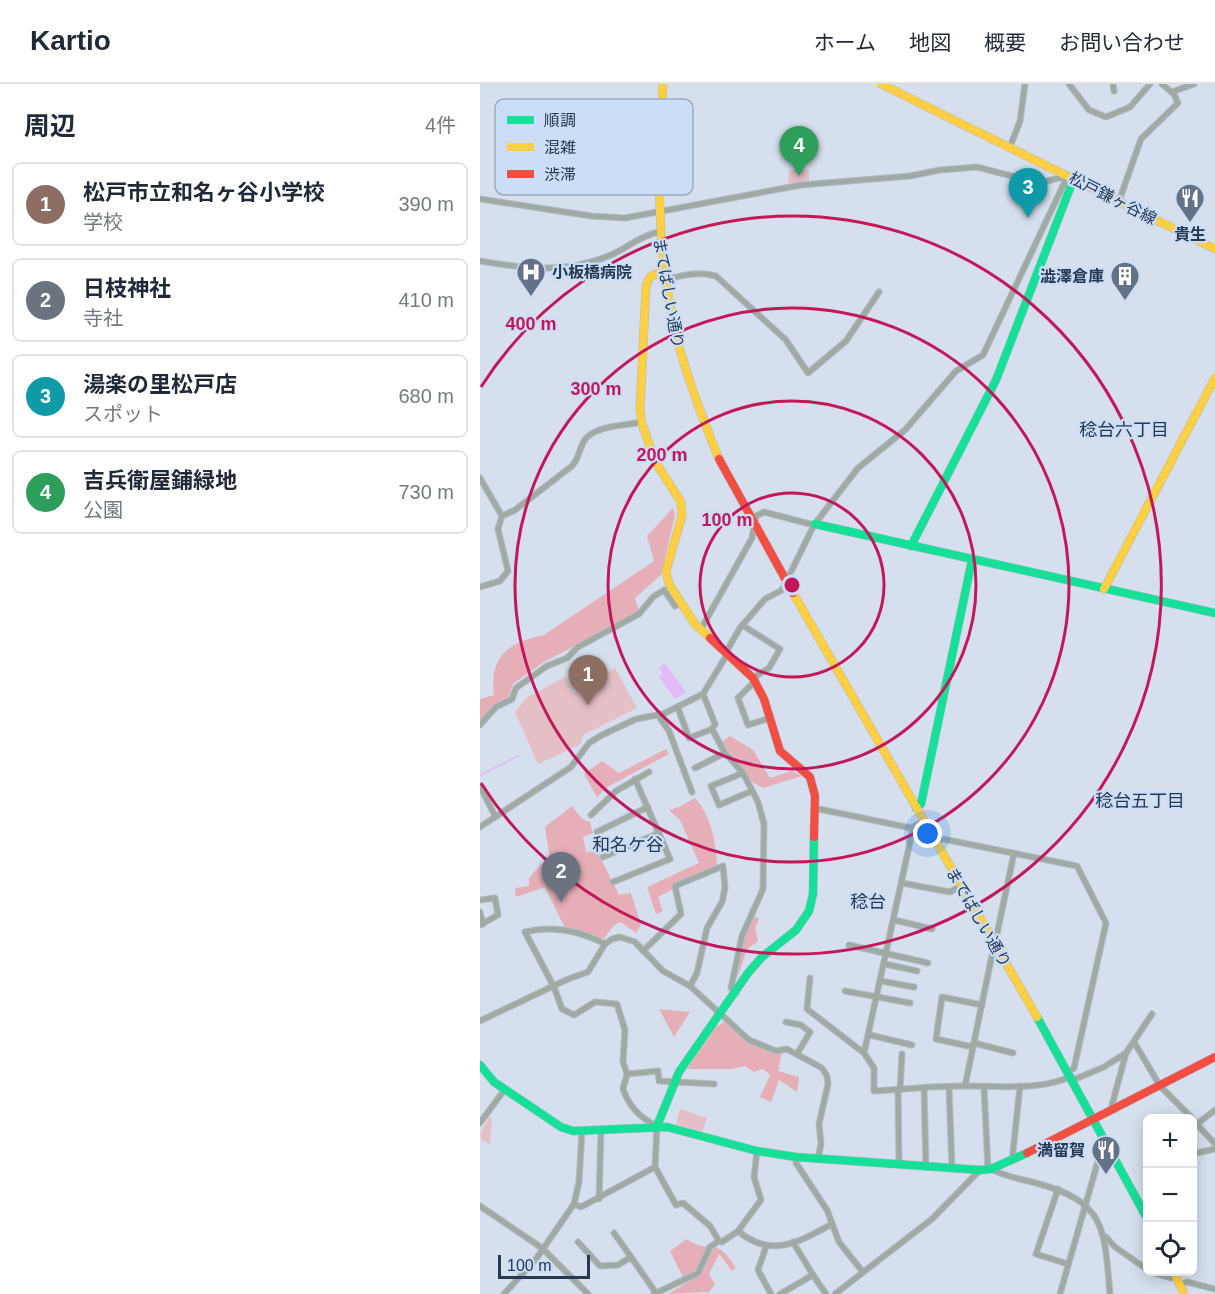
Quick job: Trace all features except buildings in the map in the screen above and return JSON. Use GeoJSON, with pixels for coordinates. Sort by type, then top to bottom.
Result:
{"type":"FeatureCollection","features":[{"type":"Feature","properties":{"kind":"street","name":"まてばしい通り"},"geometry":{"type":"LineString","coordinates":[[662,99],[663,84]]}},
{"type":"Feature","properties":{"kind":"street","name":"松戸鎌ヶ谷線"},"geometry":{"type":"LineString","coordinates":[[881,84],[1215,249]]}},
{"type":"Feature","properties":{"kind":"street"},"geometry":{"type":"LineString","coordinates":[[1010,147],[1020,121],[1025,84]]}},
{"type":"Feature","properties":{"kind":"street"},"geometry":{"type":"LineString","coordinates":[[1069,84],[1089,110],[1099,117],[1106,117],[1130,107],[1150,84]]}},
{"type":"Feature","properties":{"kind":"street"},"geometry":{"type":"LineString","coordinates":[[1113,84],[1114,92]]}},
{"type":"Feature","properties":{"kind":"street"},"geometry":{"type":"LineString","coordinates":[[1119,201],[1141,139],[1178,103],[1172,92],[1162,84]]}},
{"type":"Feature","properties":{"kind":"street"},"geometry":{"type":"LineString","coordinates":[[1172,92],[1194,84]]}},
{"type":"Feature","properties":{"kind":"street"},"geometry":{"type":"LineString","coordinates":[[480,199],[610,218],[658,213],[801,185],[910,176],[940,170],[977,167],[1039,183],[1071,177]]}},
{"type":"Feature","properties":{"kind":"street"},"geometry":{"type":"LineString","coordinates":[[480,827],[571,767],[591,742],[636,719],[678,708],[704,694],[742,625],[765,599],[782,590],[815,524],[858,468],[905,430],[956,371],[983,355],[1071,177]]}},
{"type":"Feature","properties":{"kind":"street"},"geometry":{"type":"LineString","coordinates":[[911,546],[996,380],[1071,177]]}},
{"type":"Feature","properties":{"kind":"street","name":"まてばしい通り"},"geometry":{"type":"LineString","coordinates":[[658,195],[663,275],[686,378],[719,459]]}},
{"type":"Feature","properties":{"kind":"street"},"geometry":{"type":"LineString","coordinates":[[480,261],[522,268],[565,267],[597,260],[659,232]]}},
{"type":"Feature","properties":{"kind":"street"},"geometry":{"type":"LineString","coordinates":[[719,1241],[710,1226],[693,1211],[683,1203],[676,1204],[655,1167],[657,1126],[674,1083],[754,965],[796,930],[809,911],[813,894],[813,782],[780,751],[770,718],[754,679],[701,629],[680,603],[669,584],[666,571],[682,516],[681,502],[656,463],[641,422],[646,286],[650,277],[663,275],[695,273],[716,276],[786,340],[808,373],[846,341],[879,291]]}},
{"type":"Feature","properties":{"kind":"street"},"geometry":{"type":"LineString","coordinates":[[1104,590],[1215,378]]}},
{"type":"Feature","properties":{"kind":"street"},"geometry":{"type":"LineString","coordinates":[[480,587],[500,581],[508,571],[498,529],[502,516],[522,505],[572,466],[578,460],[585,439],[592,433],[641,422]]}},
{"type":"Feature","properties":{"kind":"street","name":"までばしい通り"},"geometry":{"type":"LineString","coordinates":[[719,459],[923,821],[1071,1076],[1143,1211]]}},
{"type":"Feature","properties":{"kind":"street"},"geometry":{"type":"LineString","coordinates":[[480,478],[502,516]]}},
{"type":"Feature","properties":{"kind":"street"},"geometry":{"type":"LineString","coordinates":[[701,629],[752,538],[756,516],[764,512],[1215,614]]}},
{"type":"Feature","properties":{"kind":"street"},"geometry":{"type":"LineString","coordinates":[[916,808],[921,804],[972,560]]}},
{"type":"Feature","properties":{"kind":"street"},"geometry":{"type":"LineString","coordinates":[[480,725],[496,707],[512,699],[516,688],[547,666],[567,658],[578,647],[639,614],[653,597],[664,590],[675,606],[680,603]]}},
{"type":"Feature","properties":{"kind":"street"},"geometry":{"type":"LineString","coordinates":[[742,625],[780,649],[768,668],[754,679],[738,698],[748,725],[770,718]]}},
{"type":"Feature","properties":{"kind":"street"},"geometry":{"type":"LineString","coordinates":[[678,708],[689,738],[712,729],[715,724],[704,694]]}},
{"type":"Feature","properties":{"kind":"street"},"geometry":{"type":"LineString","coordinates":[[658,715],[669,730],[692,792]]}},
{"type":"Feature","properties":{"kind":"street"},"geometry":{"type":"LineString","coordinates":[[712,729],[724,753],[743,773],[752,790],[764,824],[763,889],[742,936],[731,988],[735,993]]}},
{"type":"Feature","properties":{"kind":"street"},"geometry":{"type":"LineString","coordinates":[[695,768],[724,753]]}},
{"type":"Feature","properties":{"kind":"street"},"geometry":{"type":"LineString","coordinates":[[591,815],[616,790],[649,772]]}},
{"type":"Feature","properties":{"kind":"street"},"geometry":{"type":"LineString","coordinates":[[743,773],[711,786],[719,805],[752,790]]}},
{"type":"Feature","properties":{"kind":"street"},"geometry":{"type":"LineString","coordinates":[[613,882],[670,859],[635,779]]}},
{"type":"Feature","properties":{"kind":"street"},"geometry":{"type":"LineString","coordinates":[[480,786],[495,816]]}},
{"type":"Feature","properties":{"kind":"street"},"geometry":{"type":"LineString","coordinates":[[597,832],[648,807]]}},
{"type":"Feature","properties":{"kind":"street"},"geometry":{"type":"LineString","coordinates":[[814,808],[911,828],[923,821]]}},
{"type":"Feature","properties":{"kind":"street"},"geometry":{"type":"LineString","coordinates":[[864,1053],[878,998],[912,833],[911,828]]}},
{"type":"Feature","properties":{"kind":"street"},"geometry":{"type":"LineString","coordinates":[[603,856],[659,833]]}},
{"type":"Feature","properties":{"kind":"street"},"geometry":{"type":"LineString","coordinates":[[936,843],[943,839],[1077,866],[1106,923],[1071,1076]]}},
{"type":"Feature","properties":{"kind":"street"},"geometry":{"type":"LineString","coordinates":[[991,938],[997,934],[1014,853]]}},
{"type":"Feature","properties":{"kind":"street"},"geometry":{"type":"LineString","coordinates":[[643,951],[681,914],[675,886],[723,866],[725,888],[722,902],[707,928],[697,973],[690,986]]}},
{"type":"Feature","properties":{"kind":"street"},"geometry":{"type":"LineString","coordinates":[[902,883],[950,892],[961,886]]}},
{"type":"Feature","properties":{"kind":"street"},"geometry":{"type":"LineString","coordinates":[[480,900],[495,897],[498,915],[481,924],[480,912]]}},
{"type":"Feature","properties":{"kind":"street"},"geometry":{"type":"LineString","coordinates":[[894,920],[932,929]]}},
{"type":"Feature","properties":{"kind":"street"},"geometry":{"type":"LineString","coordinates":[[605,944],[568,931],[539,928],[525,932],[554,987],[560,1007],[574,1015],[594,1002],[617,1004],[625,1030],[623,1062],[627,1074],[623,1089],[627,1101],[646,1121],[657,1126],[757,1151],[818,1159],[986,1170],[1058,1189],[1070,1193],[1086,1205],[1115,1247],[1143,1267]]}},
{"type":"Feature","properties":{"kind":"street"},"geometry":{"type":"LineString","coordinates":[[480,1021],[588,972],[605,944],[612,939],[628,939],[663,971],[690,986],[749,1040],[776,1051],[787,1049],[822,1068],[827,1076],[819,1124],[821,1144],[818,1159]]}},
{"type":"Feature","properties":{"kind":"street"},"geometry":{"type":"LineString","coordinates":[[849,945],[928,963]]}},
{"type":"Feature","properties":{"kind":"street"},"geometry":{"type":"LineString","coordinates":[[965,1086],[992,955],[998,949]]}},
{"type":"Feature","properties":{"kind":"street"},"geometry":{"type":"LineString","coordinates":[[885,964],[917,971]]}},
{"type":"Feature","properties":{"kind":"street"},"geometry":{"type":"LineString","coordinates":[[810,978],[807,1009],[864,1053],[874,1068],[874,1091],[965,1086],[1020,1086],[1061,1080],[1107,1065],[1126,1053]]}},
{"type":"Feature","properties":{"kind":"street"},"geometry":{"type":"LineString","coordinates":[[881,981],[914,987]]}},
{"type":"Feature","properties":{"kind":"street"},"geometry":{"type":"LineString","coordinates":[[845,991],[910,1003]]}},
{"type":"Feature","properties":{"kind":"street"},"geometry":{"type":"LineString","coordinates":[[982,1005],[942,997],[936,1039],[1013,1053]]}},
{"type":"Feature","properties":{"kind":"street"},"geometry":{"type":"LineString","coordinates":[[1114,1110],[1112,1106],[1126,1053],[1152,1014]]}},
{"type":"Feature","properties":{"kind":"street"},"geometry":{"type":"LineString","coordinates":[[786,1022],[801,1025],[810,1032],[797,1054]]}},
{"type":"Feature","properties":{"kind":"street"},"geometry":{"type":"LineString","coordinates":[[870,1035],[912,1045]]}},
{"type":"Feature","properties":{"kind":"street"},"geometry":{"type":"LineString","coordinates":[[1134,1042],[1160,1086],[1187,1114]]}},
{"type":"Feature","properties":{"kind":"street"},"geometry":{"type":"LineString","coordinates":[[899,1165],[899,1090],[902,1054]]}},
{"type":"Feature","properties":{"kind":"street"},"geometry":{"type":"LineString","coordinates":[[835,1294],[932,1219],[986,1170],[1012,1161],[1214,1059]]}},
{"type":"Feature","properties":{"kind":"street"},"geometry":{"type":"LineString","coordinates":[[480,1065],[494,1082],[561,1127],[582,1131],[601,1131],[645,1130],[657,1126]]}},
{"type":"Feature","properties":{"kind":"street"},"geometry":{"type":"LineString","coordinates":[[627,1074],[658,1071],[659,1081],[714,1084]]}},
{"type":"Feature","properties":{"kind":"street"},"geometry":{"type":"LineString","coordinates":[[1012,1161],[1020,1086]]}},
{"type":"Feature","properties":{"kind":"street"},"geometry":{"type":"LineString","coordinates":[[949,1087],[952,1169]]}},
{"type":"Feature","properties":{"kind":"street"},"geometry":{"type":"LineString","coordinates":[[984,1087],[986,1170]]}},
{"type":"Feature","properties":{"kind":"street"},"geometry":{"type":"LineString","coordinates":[[924,1088],[926,1167]]}},
{"type":"Feature","properties":{"kind":"street"},"geometry":{"type":"LineString","coordinates":[[480,1123],[505,1089]]}},
{"type":"Feature","properties":{"kind":"street"},"geometry":{"type":"LineString","coordinates":[[1197,1119],[1215,1110]]}},
{"type":"Feature","properties":{"kind":"street"},"geometry":{"type":"LineString","coordinates":[[1197,1124],[1215,1144]]}},
{"type":"Feature","properties":{"kind":"street"},"geometry":{"type":"LineString","coordinates":[[504,1294],[574,1204],[579,1182],[582,1131]]}},
{"type":"Feature","properties":{"kind":"street"},"geometry":{"type":"LineString","coordinates":[[599,1199],[601,1131]]}},
{"type":"Feature","properties":{"kind":"street"},"geometry":{"type":"LineString","coordinates":[[1060,1294],[1101,1147],[1107,1143]]}},
{"type":"Feature","properties":{"kind":"street"},"geometry":{"type":"LineString","coordinates":[[1197,1153],[1215,1149]]}},
{"type":"Feature","properties":{"kind":"street"},"geometry":{"type":"LineString","coordinates":[[614,1233],[655,1294],[698,1273],[710,1247],[738,1231],[761,1200],[753,1178],[757,1151]]}},
{"type":"Feature","properties":{"kind":"street"},"geometry":{"type":"LineString","coordinates":[[796,1157],[796,1163],[827,1210],[839,1242],[862,1271]]}},
{"type":"Feature","properties":{"kind":"street"},"geometry":{"type":"LineString","coordinates":[[574,1204],[580,1207],[599,1199],[655,1167]]}},
{"type":"Feature","properties":{"kind":"street"},"geometry":{"type":"LineString","coordinates":[[1058,1189],[1036,1254],[1068,1264]]}},
{"type":"Feature","properties":{"kind":"street"},"geometry":{"type":"LineString","coordinates":[[480,1206],[542,1248],[588,1294]]}},
{"type":"Feature","properties":{"kind":"street"},"geometry":{"type":"LineString","coordinates":[[738,1231],[766,1247],[794,1242],[832,1224]]}},
{"type":"Feature","properties":{"kind":"street"},"geometry":{"type":"LineString","coordinates":[[1105,1235],[1110,1294]]}},
{"type":"Feature","properties":{"kind":"street"},"geometry":{"type":"LineString","coordinates":[[578,1242],[600,1266],[618,1265],[631,1257]]}},
{"type":"Feature","properties":{"kind":"street"},"geometry":{"type":"LineString","coordinates":[[794,1242],[825,1294]]}},
{"type":"Feature","properties":{"kind":"street"},"geometry":{"type":"LineString","coordinates":[[766,1247],[758,1270],[771,1294]]}},
{"type":"Feature","properties":{"kind":"street"},"geometry":{"type":"LineString","coordinates":[[780,1294],[813,1275]]}},
{"type":"Feature","properties":{"kind":"street"},"geometry":{"type":"LineString","coordinates":[[1162,1276],[1177,1277],[1215,1289]]}},
{"type":"Feature","properties":{"kind":"street"},"geometry":{"type":"LineString","coordinates":[[1177,1277],[1184,1294]]}},
{"type":"Feature","properties":{"kind":"shaded area"},"geometry":{"type":"Polygon","coordinates":[[[789,170],[809,170],[809,181],[788,185],[789,170]]]}},
{"type":"Feature","properties":{"kind":"shaded area"},"geometry":{"type":"Polygon","coordinates":[[[673,508],[675,515],[661,575],[635,598],[639,612],[544,662],[513,684],[507,701],[494,706],[480,728],[480,699],[494,695],[495,670],[504,653],[521,642],[544,635],[654,561],[647,536],[673,508]]]}},
{"type":"Feature","properties":{"kind":"shaded area"},"geometry":{"type":"Polygon","coordinates":[[[665,663],[686,692],[675,699],[659,677],[663,674],[659,668],[665,663]]]}},
{"type":"Feature","properties":{"kind":"shaded area"},"geometry":{"type":"Polygon","coordinates":[[[615,668],[637,708],[583,735],[581,744],[538,764],[515,712],[526,698],[565,677],[574,693],[615,668]]]}},
{"type":"Feature","properties":{"kind":"shaded area"},"geometry":{"type":"Polygon","coordinates":[[[730,736],[753,750],[770,778],[792,771],[802,776],[763,788],[752,782],[722,742],[730,736]]]}},
{"type":"Feature","properties":{"kind":"shaded area"},"geometry":{"type":"Polygon","coordinates":[[[666,749],[669,754],[609,786],[597,797],[584,774],[602,761],[619,773],[666,749]]]}},
{"type":"Feature","properties":{"kind":"shaded area"},"geometry":{"type":"Polygon","coordinates":[[[695,798],[712,830],[717,866],[658,897],[663,911],[656,914],[647,887],[699,863],[680,820],[669,810],[695,798]]]}},
{"type":"Feature","properties":{"kind":"shaded area"},"geometry":{"type":"Polygon","coordinates":[[[572,806],[582,819],[590,822],[593,833],[583,837],[586,852],[597,851],[619,895],[631,893],[641,925],[636,933],[621,922],[614,925],[604,939],[565,928],[545,887],[516,897],[515,888],[529,886],[529,878],[541,864],[550,859],[545,827],[572,806]]]}},
{"type":"Feature","properties":{"kind":"shaded area"},"geometry":{"type":"Polygon","coordinates":[[[754,916],[759,919],[755,928],[758,941],[747,949],[737,979],[744,936],[754,916]]]}},
{"type":"Feature","properties":{"kind":"shaded area"},"geometry":{"type":"Polygon","coordinates":[[[659,1009],[690,1012],[674,1037],[659,1009]]]}},
{"type":"Feature","properties":{"kind":"shaded area"},"geometry":{"type":"Polygon","coordinates":[[[724,1022],[758,1047],[782,1052],[778,1071],[799,1077],[797,1092],[779,1080],[771,1102],[760,1097],[770,1075],[763,1069],[754,1072],[745,1066],[732,1069],[687,1069],[716,1027],[724,1022]]]}},
{"type":"Feature","properties":{"kind":"shaded area"},"geometry":{"type":"Polygon","coordinates":[[[680,1109],[707,1118],[702,1132],[676,1124],[680,1109]]]}},
{"type":"Feature","properties":{"kind":"shaded area"},"geometry":{"type":"Polygon","coordinates":[[[489,1117],[492,1119],[490,1144],[482,1141],[480,1134],[489,1117]]]}},
{"type":"Feature","properties":{"kind":"shaded area"},"geometry":{"type":"Polygon","coordinates":[[[687,1239],[701,1246],[723,1251],[736,1268],[732,1271],[719,1254],[709,1274],[715,1284],[709,1292],[668,1294],[686,1283],[670,1251],[687,1239]]]}},
{"type":"Feature","properties":{"kind":"waterway"},"geometry":{"type":"LineString","coordinates":[[480,775],[518,756]]}},
{"type":"Feature","properties":{"kind":"traffic: fast"},"geometry":{"type":"LineString","coordinates":[[911,546],[996,380],[1074,178]]}},
{"type":"Feature","properties":{"kind":"traffic: fast"},"geometry":{"type":"LineString","coordinates":[[815,524],[1215,613]]}},
{"type":"Feature","properties":{"kind":"traffic: fast"},"geometry":{"type":"LineString","coordinates":[[916,808],[921,804],[972,560]]}},
{"type":"Feature","properties":{"kind":"traffic: fast"},"geometry":{"type":"LineString","coordinates":[[657,1126],[679,1072],[748,973],[762,957],[796,930],[809,911],[813,894],[814,837]]}},
{"type":"Feature","properties":{"kind":"traffic: fast"},"geometry":{"type":"LineString","coordinates":[[1037,1017],[1143,1211]]}},
{"type":"Feature","properties":{"kind":"traffic: fast"},"geometry":{"type":"LineString","coordinates":[[480,1065],[494,1082],[561,1127],[573,1131],[667,1127],[757,1151],[796,1157],[980,1170],[991,1169],[1027,1153]]}},
{"type":"Feature","properties":{"kind":"traffic: slow"},"geometry":{"type":"LineString","coordinates":[[662,99],[663,84]]}},
{"type":"Feature","properties":{"kind":"traffic: slow"},"geometry":{"type":"LineString","coordinates":[[881,84],[1215,249]]}},
{"type":"Feature","properties":{"kind":"traffic: slow"},"geometry":{"type":"LineString","coordinates":[[660,195],[667,291],[677,339],[699,408],[719,459]]}},
{"type":"Feature","properties":{"kind":"traffic: slow"},"geometry":{"type":"LineString","coordinates":[[662,271],[650,277],[646,286],[640,409],[642,424],[656,463],[681,502],[682,516],[666,571],[669,584],[695,624],[710,638]]}},
{"type":"Feature","properties":{"kind":"traffic: slow"},"geometry":{"type":"LineString","coordinates":[[1104,589],[1215,378]]}},
{"type":"Feature","properties":{"kind":"traffic: slow"},"geometry":{"type":"LineString","coordinates":[[793,593],[1037,1017]]}},
{"type":"Feature","properties":{"kind":"traffic: slow"},"geometry":{"type":"LineString","coordinates":[[1176,1276],[1184,1294]]}},
{"type":"Feature","properties":{"kind":"traffic: jam"},"geometry":{"type":"LineString","coordinates":[[719,459],[793,593]]}},
{"type":"Feature","properties":{"kind":"traffic: jam"},"geometry":{"type":"LineString","coordinates":[[710,638],[753,678],[764,699],[780,751],[810,777],[815,796],[814,837]]}},
{"type":"Feature","properties":{"kind":"traffic: jam"},"geometry":{"type":"LineString","coordinates":[[1027,1153],[1215,1057]]}},
{"type":"Feature","properties":{"kind":"place","name":"吉兵衛屋鋪緑地"},"geometry":{"type":"Point","coordinates":[799,176]}},
{"type":"Feature","properties":{"kind":"place","name":"湯楽の里松戸店"},"geometry":{"type":"Point","coordinates":[1028,218]}},
{"type":"Feature","properties":{"kind":"place","name":"貴生"},"geometry":{"type":"Point","coordinates":[1190,224]}},
{"type":"Feature","properties":{"kind":"place","name":"小板橋病院"},"geometry":{"type":"Point","coordinates":[531,298]}},
{"type":"Feature","properties":{"kind":"place","name":"澁澤倉庫"},"geometry":{"type":"Point","coordinates":[1125,302]}},
{"type":"Feature","properties":{"kind":"place","name":"松戸市立和名ヶ谷小学校"},"geometry":{"type":"Point","coordinates":[588,705]}},
{"type":"Feature","properties":{"kind":"place","name":"日枝神社"},"geometry":{"type":"Point","coordinates":[561,902]}},
{"type":"Feature","properties":{"kind":"place","name":"満留賀"},"geometry":{"type":"Point","coordinates":[1106,1176]}},
{"type":"Feature","properties":{"kind":"district","name":"稔台六丁目"},"geometry":{"type":"Point","coordinates":[1124,430]}},
{"type":"Feature","properties":{"kind":"district","name":"稔台五丁目"},"geometry":{"type":"Point","coordinates":[1140,801]}},
{"type":"Feature","properties":{"kind":"district","name":"和名ケ谷"},"geometry":{"type":"Point","coordinates":[628,845]}},
{"type":"Feature","properties":{"kind":"district","name":"稔台"},"geometry":{"type":"Point","coordinates":[868,902]}}]}
